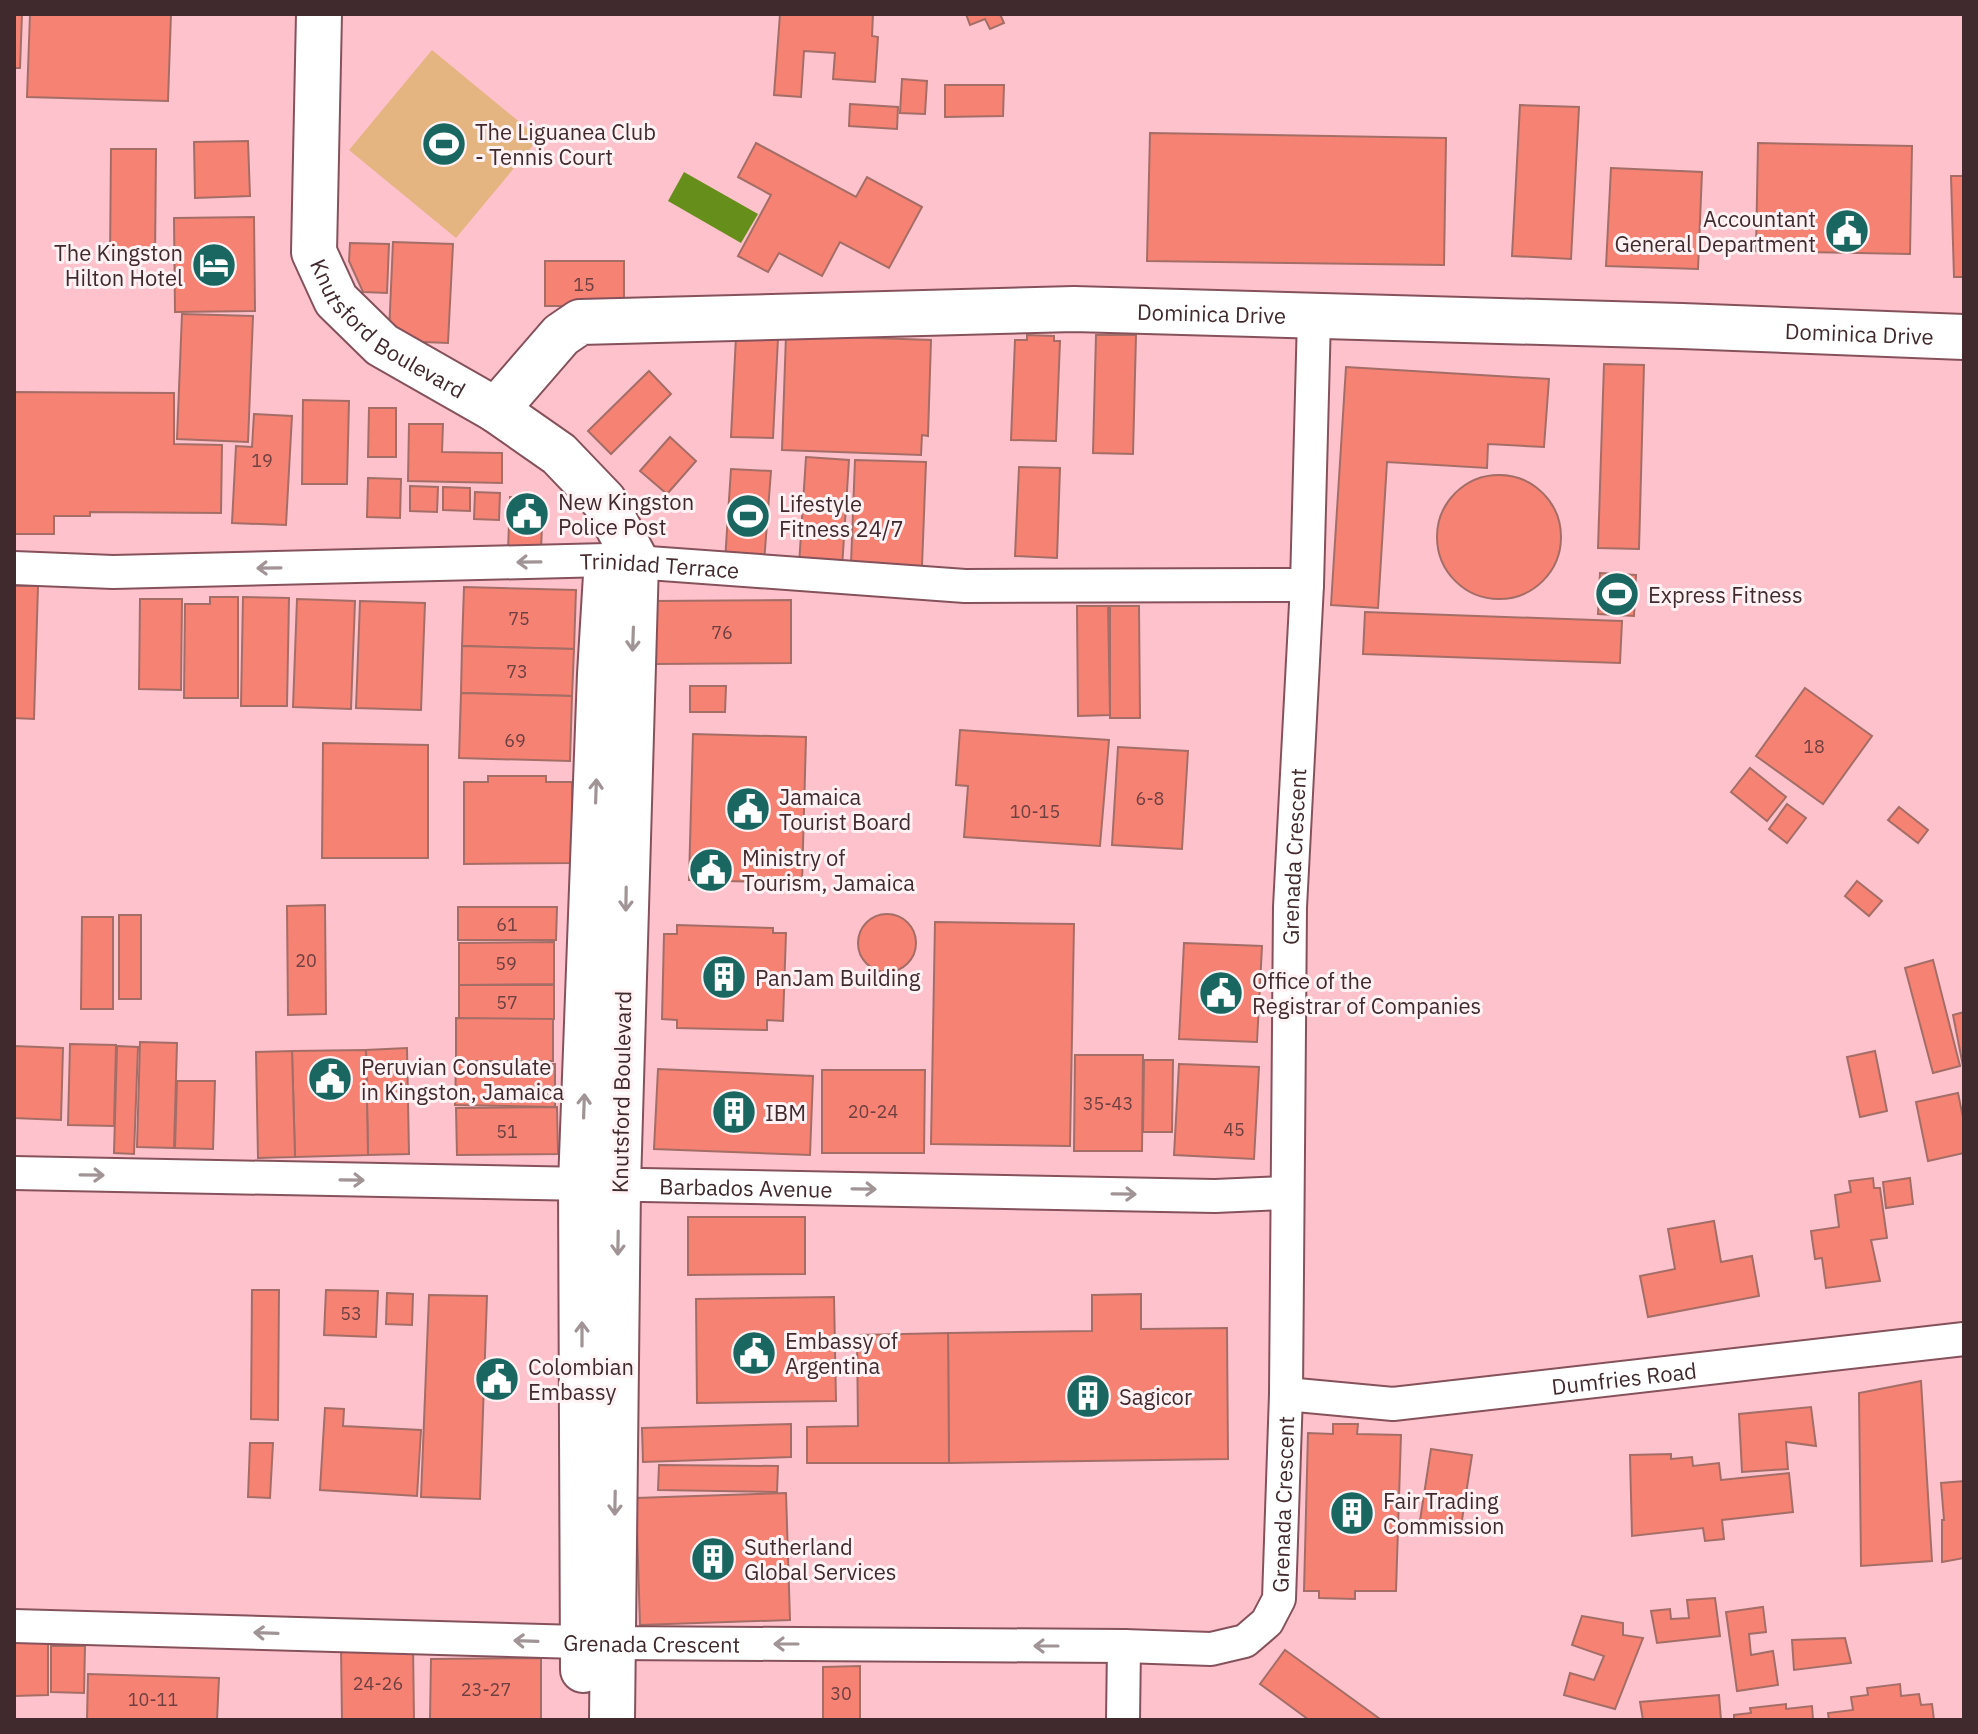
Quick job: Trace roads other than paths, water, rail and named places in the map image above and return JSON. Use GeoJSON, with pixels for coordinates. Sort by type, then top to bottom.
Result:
{"type":"FeatureCollection","features":[{"type":"Feature","properties":{"kind":"main road","name":"Knutsford Boulevard"},"geometry":{"type":"LineString","coordinates":[[319,14],[314,252],[336,300],[382,345],[496,410],[559,454],[604,501],[621,560],[600,1185],[599,1643],[612,1720]]}},
{"type":"Feature","properties":{"kind":"main road","name":"Dominica Drive"},"geometry":{"type":"LineString","coordinates":[[496,410],[561,335],[580,322],[1074,309],[1964,337]]}},
{"type":"Feature","properties":{"kind":"main road","name":"Knutsford Boulevard"},"geometry":{"type":"LineString","coordinates":[[582,1720],[599,1643]]}},
{"type":"Feature","properties":{"kind":"street","name":"Grenada Crescent"},"geometry":{"type":"LineString","coordinates":[[14,1626],[599,1643],[1211,1649],[1245,1641],[1267,1622],[1279,1599],[1286,1394],[1290,907],[1307,585],[1314,317]]}},
{"type":"Feature","properties":{"kind":"street","name":"Trinidad Terrace"},"geometry":{"type":"LineString","coordinates":[[14,568],[113,572],[621,560],[952,586],[1307,585]]}},
{"type":"Feature","properties":{"kind":"street","name":"Barbados Avenue"},"geometry":{"type":"LineString","coordinates":[[14,1173],[1215,1196],[1286,1193]]}},
{"type":"Feature","properties":{"kind":"street","name":"Dumfries Road"},"geometry":{"type":"LineString","coordinates":[[1286,1394],[1393,1404],[1964,1339]]}},
{"type":"Feature","properties":{"kind":"street"},"geometry":{"type":"LineString","coordinates":[[1123,1720],[1124,1646]]}},
{"type":"Feature","properties":{"kind":"place","name":"The Liguanea Club - Tennis Court"},"geometry":{"type":"Point","coordinates":[444,144]}},
{"type":"Feature","properties":{"kind":"place","name":"Accountant General Department"},"geometry":{"type":"Point","coordinates":[1847,231]}},
{"type":"Feature","properties":{"kind":"place","name":"The Kingston Hilton Hotel"},"geometry":{"type":"Point","coordinates":[214,265]}},
{"type":"Feature","properties":{"kind":"place","name":"New Kingston Police Post"},"geometry":{"type":"Point","coordinates":[527,514]}},
{"type":"Feature","properties":{"kind":"place","name":"Lifestyle Fitness 24/7"},"geometry":{"type":"Point","coordinates":[748,516]}},
{"type":"Feature","properties":{"kind":"place","name":"Express Fitness"},"geometry":{"type":"Point","coordinates":[1617,594]}},
{"type":"Feature","properties":{"kind":"place","name":"Jamaica Tourist Board"},"geometry":{"type":"Point","coordinates":[748,809]}},
{"type":"Feature","properties":{"kind":"place","name":"Ministry of Tourism, Jamaica"},"geometry":{"type":"Point","coordinates":[711,870]}},
{"type":"Feature","properties":{"kind":"place","name":"PanJam Building"},"geometry":{"type":"Point","coordinates":[724,977]}},
{"type":"Feature","properties":{"kind":"place","name":"Office of the Registrar of Companies"},"geometry":{"type":"Point","coordinates":[1221,993]}},
{"type":"Feature","properties":{"kind":"place","name":"Peruvian Consulate in Kingston, Jamaica"},"geometry":{"type":"Point","coordinates":[330,1079]}},
{"type":"Feature","properties":{"kind":"place","name":"IBM"},"geometry":{"type":"Point","coordinates":[734,1112]}},
{"type":"Feature","properties":{"kind":"place","name":"Embassy of Argentina"},"geometry":{"type":"Point","coordinates":[754,1353]}},
{"type":"Feature","properties":{"kind":"place","name":"Colombian Embassy"},"geometry":{"type":"Point","coordinates":[497,1379]}},
{"type":"Feature","properties":{"kind":"place","name":"Sagicor"},"geometry":{"type":"Point","coordinates":[1088,1396]}},
{"type":"Feature","properties":{"kind":"place","name":"Fair Trading Commission"},"geometry":{"type":"Point","coordinates":[1352,1513]}},
{"type":"Feature","properties":{"kind":"place","name":"Sutherland Global Services"},"geometry":{"type":"Point","coordinates":[713,1559]}}]}
